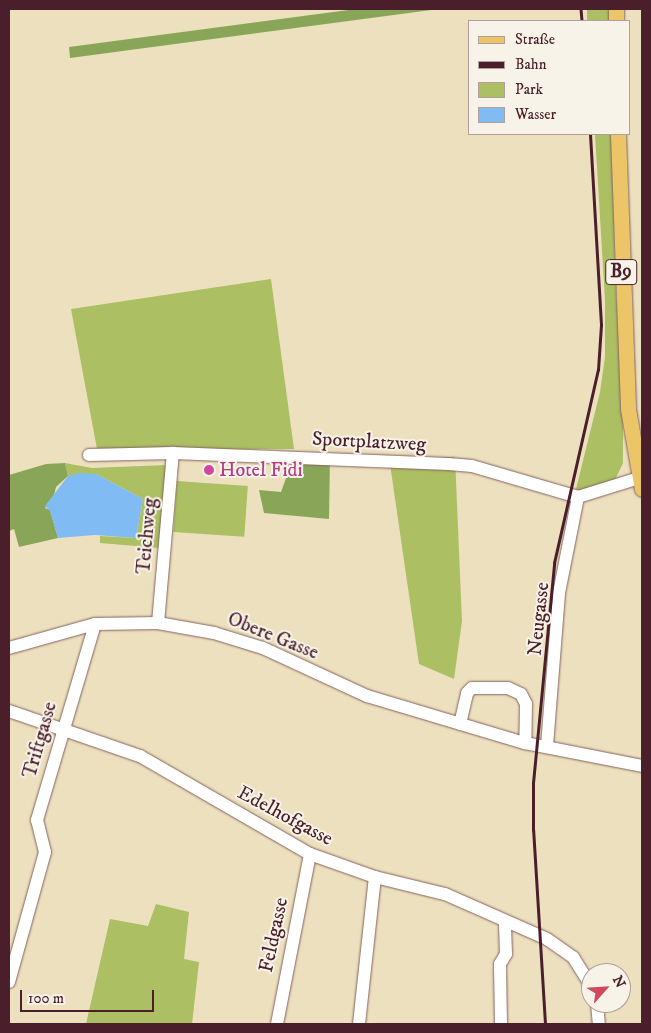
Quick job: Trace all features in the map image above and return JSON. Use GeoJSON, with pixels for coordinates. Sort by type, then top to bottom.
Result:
{"type":"FeatureCollection","features":[{"type":"Feature","properties":{"kind":"main road","name":"B9"},"geometry":{"type":"LineString","coordinates":[[618,135],[622,322],[628,409],[641,484]]}},
{"type":"Feature","properties":{"kind":"street","name":"Sportplatzweg"},"geometry":{"type":"LineString","coordinates":[[89,454],[173,453],[472,466],[578,497]]}},
{"type":"Feature","properties":{"kind":"street","name":"Teichweg"},"geometry":{"type":"LineString","coordinates":[[158,623],[173,453]]}},
{"type":"Feature","properties":{"kind":"street"},"geometry":{"type":"LineString","coordinates":[[578,497],[641,484]]}},
{"type":"Feature","properties":{"kind":"street","name":"Neugasse"},"geometry":{"type":"LineString","coordinates":[[547,746],[559,593],[578,497]]}},
{"type":"Feature","properties":{"kind":"street","name":"Obere Gasse"},"geometry":{"type":"LineString","coordinates":[[9,648],[95,624],[158,623],[241,639],[367,696],[460,724],[525,742],[642,766]]}},
{"type":"Feature","properties":{"kind":"street","name":"Triftgasse"},"geometry":{"type":"LineString","coordinates":[[9,982],[45,852],[37,820],[61,730],[95,624]]}},
{"type":"Feature","properties":{"kind":"street"},"geometry":{"type":"LineString","coordinates":[[460,724],[467,693],[472,688],[508,688],[521,694],[526,704],[525,742]]}},
{"type":"Feature","properties":{"kind":"street","name":"Edelhofgasse"},"geometry":{"type":"LineString","coordinates":[[9,711],[140,756],[310,854],[375,877],[445,894],[547,939],[573,957],[581,970]]}},
{"type":"Feature","properties":{"kind":"street","name":"Feldgasse"},"geometry":{"type":"LineString","coordinates":[[277,1024],[310,854]]}},
{"type":"Feature","properties":{"kind":"street"},"geometry":{"type":"LineString","coordinates":[[359,1024],[375,877]]}},
{"type":"Feature","properties":{"kind":"street"},"geometry":{"type":"LineString","coordinates":[[501,1024],[500,964],[506,954],[505,922]]}},
{"type":"Feature","properties":{"kind":"green space"},"geometry":{"type":"Polygon","coordinates":[[[356,9],[439,9],[70,58],[69,47],[356,9]]]}},
{"type":"Feature","properties":{"kind":"green space"},"geometry":{"type":"Polygon","coordinates":[[[587,9],[611,9],[611,20],[587,20],[587,9]]]}},
{"type":"Feature","properties":{"kind":"green space"},"geometry":{"type":"Polygon","coordinates":[[[595,135],[613,135],[615,278],[623,398],[623,463],[615,480],[582,491],[576,489],[600,392],[605,357],[605,300],[595,135]]]}},
{"type":"Feature","properties":{"kind":"green space"},"geometry":{"type":"Polygon","coordinates":[[[271,279],[294,449],[97,449],[71,309],[271,279]]]}},
{"type":"Feature","properties":{"kind":"green space"},"geometry":{"type":"Polygon","coordinates":[[[294,456],[330,456],[329,519],[264,513],[259,490],[281,492],[294,456]]]}},
{"type":"Feature","properties":{"kind":"green space"},"geometry":{"type":"Polygon","coordinates":[[[389,457],[455,457],[462,621],[454,679],[419,664],[389,457]]]}},
{"type":"Feature","properties":{"kind":"green space"},"geometry":{"type":"Polygon","coordinates":[[[65,463],[92,468],[167,465],[159,548],[100,543],[100,536],[136,538],[143,499],[96,474],[68,476],[65,463]]]}},
{"type":"Feature","properties":{"kind":"green space"},"geometry":{"type":"Polygon","coordinates":[[[65,463],[68,476],[56,487],[53,499],[45,508],[50,510],[58,538],[19,547],[14,529],[9,531],[9,475],[46,464],[65,463]]]}},
{"type":"Feature","properties":{"kind":"green space"},"geometry":{"type":"Polygon","coordinates":[[[177,481],[248,486],[244,537],[173,532],[177,481]]]}},
{"type":"Feature","properties":{"kind":"green space"},"geometry":{"type":"Polygon","coordinates":[[[156,904],[189,912],[184,959],[199,962],[192,1024],[86,1024],[110,919],[148,926],[156,904]]]}},
{"type":"Feature","properties":{"kind":"water"},"geometry":{"type":"Polygon","coordinates":[[[79,473],[96,474],[143,499],[136,538],[95,535],[58,538],[50,511],[45,506],[68,476],[79,473]]]}},
{"type":"Feature","properties":{"kind":"railway"},"geometry":{"type":"LineString","coordinates":[[581,9],[582,20]]}},
{"type":"Feature","properties":{"kind":"railway"},"geometry":{"type":"LineString","coordinates":[[545,1024],[533,830],[533,783],[554,563],[598,370],[601,325],[590,135]]}},
{"type":"Feature","properties":{"kind":"place","name":"Hotel Fidi"},"geometry":{"type":"Point","coordinates":[209,470]}}]}
